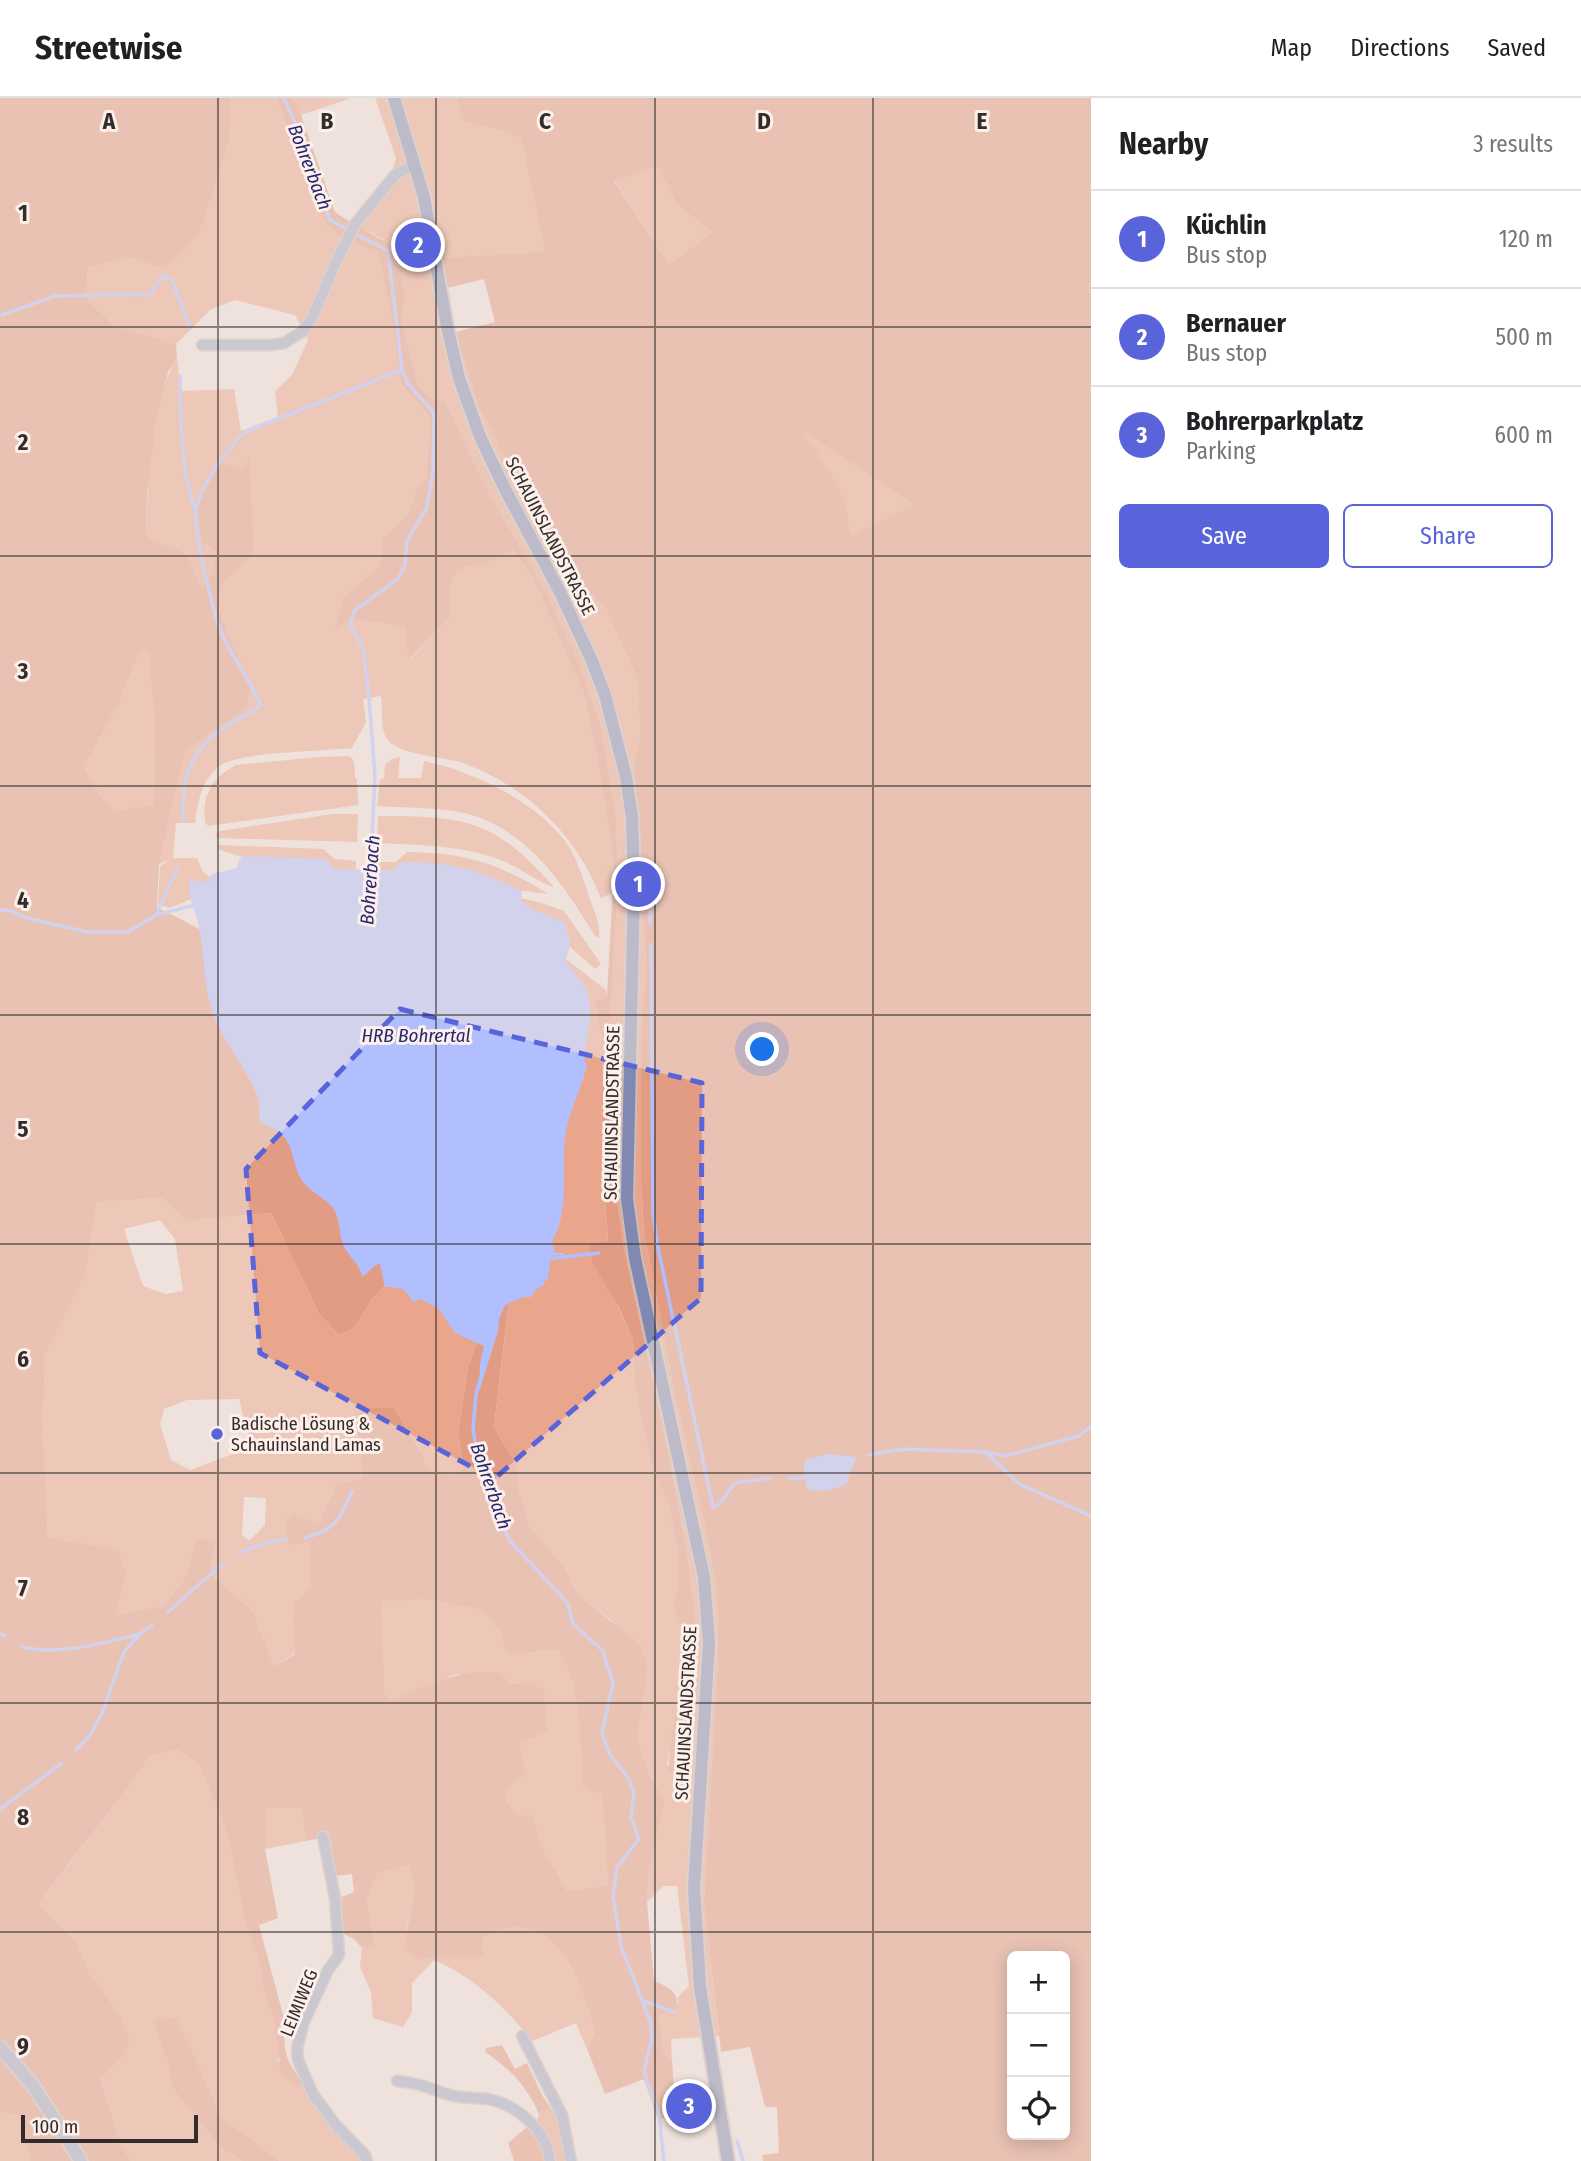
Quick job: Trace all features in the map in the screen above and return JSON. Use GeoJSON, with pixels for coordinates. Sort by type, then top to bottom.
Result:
{"type":"FeatureCollection","features":[{"type":"Feature","properties":{"kind":"main road","name":"SCHAUINSLANDSTRASSE"},"geometry":{"type":"LineString","coordinates":[[394,98],[424,197],[458,378],[491,461],[560,592],[592,662],[605,695],[626,777],[632,817],[634,886],[627,1199],[635,1258],[704,1577],[709,1643],[694,1865],[696,1940],[700,1987],[728,2161]]}},
{"type":"Feature","properties":{"kind":"street"},"geometry":{"type":"LineString","coordinates":[[202,345],[270,345],[292,340],[302,332],[312,317],[355,224],[394,174],[415,164]]}},
{"type":"Feature","properties":{"kind":"street","name":"LEIMIWEG"},"geometry":{"type":"LineString","coordinates":[[323,1838],[335,1898],[339,1955],[328,1970],[304,2022],[297,2048],[298,2060],[313,2094],[335,2124],[354,2141],[367,2161]]}},
{"type":"Feature","properties":{"kind":"street"},"geometry":{"type":"LineString","coordinates":[[522,2036],[562,2115],[571,2161]]}},
{"type":"Feature","properties":{"kind":"street"},"geometry":{"type":"LineString","coordinates":[[0,2048],[34,2087],[81,2161]]}},
{"type":"Feature","properties":{"kind":"street"},"geometry":{"type":"LineString","coordinates":[[397,2081],[423,2084],[448,2095],[486,2099],[509,2106],[541,2134],[549,2149],[550,2161]]}},
{"type":"Feature","properties":{"kind":"highlighted area"},"geometry":{"type":"Polygon","coordinates":[[[400,1009],[702,1083],[701,1298],[494,1479],[260,1353],[246,1169],[400,1009]]]}},
{"type":"Feature","properties":{"kind":"shaded area"},"geometry":{"type":"Polygon","coordinates":[[[0,98],[231,98],[229,144],[199,235],[164,269],[132,258],[87,267],[88,300],[115,326],[176,344],[177,359],[168,372],[156,419],[147,495],[146,534],[185,555],[201,588],[212,571],[215,551],[202,542],[197,504],[220,462],[242,470],[250,456],[254,554],[222,585],[217,606],[251,690],[246,708],[185,751],[159,864],[157,908],[340,1005],[504,1281],[508,1308],[494,1427],[517,1466],[519,1490],[529,1526],[564,1566],[578,1594],[640,1645],[648,1669],[637,1736],[648,1773],[665,1801],[649,1874],[647,1902],[654,1981],[670,1989],[677,2000],[674,2012],[659,2014],[663,2051],[672,2062],[674,2087],[684,2124],[657,2117],[644,2079],[605,2094],[587,2049],[595,2032],[578,1981],[570,1964],[547,1937],[532,1930],[510,1927],[483,1937],[484,1957],[434,1957],[419,1960],[404,1948],[414,1889],[410,1865],[377,1873],[367,1900],[375,1946],[362,1948],[354,1939],[343,1934],[339,1898],[354,1892],[352,1874],[335,1876],[326,1837],[306,1841],[301,1808],[265,1808],[265,1849],[278,1918],[259,1925],[286,2026],[285,2050],[294,2070],[304,2083],[296,2086],[281,2074],[275,2026],[264,1991],[259,1960],[246,1925],[227,1833],[199,1764],[178,1750],[150,1756],[38,1905],[75,1940],[90,1974],[119,2014],[130,2041],[123,2056],[100,2077],[121,2144],[131,2161],[31,2161],[18,2115],[0,2112],[0,98]],[[148,650],[140,651],[117,707],[84,767],[100,796],[116,811],[154,805],[155,722],[148,650]],[[162,1198],[97,1202],[85,1273],[45,1354],[43,1427],[48,1538],[118,1550],[126,1573],[115,1615],[165,1605],[185,1578],[196,1538],[216,1541],[211,1568],[215,1578],[253,1611],[274,1666],[295,1654],[292,1616],[294,1605],[311,1585],[311,1541],[290,1545],[285,1528],[288,1518],[295,1514],[318,1524],[336,1485],[362,1477],[356,1425],[361,1410],[394,1408],[422,1454],[426,1467],[449,1475],[464,1469],[458,1434],[468,1366],[476,1345],[470,1301],[388,1282],[372,1299],[354,1327],[338,1334],[319,1314],[271,1213],[186,1221],[162,1198]],[[425,1599],[381,1601],[385,1695],[391,1701],[444,1679],[471,1673],[501,1673],[509,1684],[528,1683],[544,1690],[547,1732],[519,1744],[525,1773],[511,1783],[505,1799],[516,1814],[534,1815],[539,1841],[567,1891],[608,1885],[602,1794],[589,1791],[582,1784],[576,1697],[572,1680],[558,1650],[512,1654],[505,1651],[502,1633],[483,1610],[425,1599]]]}},
{"type":"Feature","properties":{"kind":"shaded area"},"geometry":{"type":"Polygon","coordinates":[[[231,98],[277,98],[299,149],[350,242],[378,252],[401,384],[430,417],[426,481],[417,487],[408,513],[382,539],[380,565],[342,599],[336,628],[355,619],[405,627],[410,660],[450,617],[451,587],[456,572],[485,564],[513,550],[532,576],[584,695],[614,864],[612,893],[601,898],[591,875],[563,834],[547,816],[508,785],[463,763],[411,752],[393,745],[383,730],[381,696],[363,699],[366,722],[352,748],[246,757],[221,765],[215,770],[205,783],[195,823],[176,823],[173,858],[197,858],[203,872],[215,881],[194,898],[169,908],[158,904],[160,866],[171,859],[159,864],[185,750],[246,708],[251,691],[217,606],[222,585],[254,554],[250,458],[242,470],[220,462],[197,504],[206,546],[215,551],[213,571],[201,588],[185,555],[146,534],[152,444],[161,397],[177,359],[181,391],[234,389],[241,431],[278,417],[275,391],[292,375],[308,340],[295,315],[235,300],[210,310],[176,344],[115,326],[88,300],[87,267],[132,258],[164,269],[199,235],[229,144],[231,98]]]}},
{"type":"Feature","properties":{"kind":"shaded area"},"geometry":{"type":"Polygon","coordinates":[[[277,98],[292,98],[301,115],[335,212],[350,222],[343,238],[326,223],[277,98]]]}},
{"type":"Feature","properties":{"kind":"shaded area"},"geometry":{"type":"Polygon","coordinates":[[[292,98],[351,98],[301,115],[292,98]]]}},
{"type":"Feature","properties":{"kind":"shaded area"},"geometry":{"type":"Polygon","coordinates":[[[375,98],[457,98],[466,121],[521,139],[545,251],[443,258],[455,332],[479,408],[540,533],[557,558],[605,608],[638,680],[640,739],[634,759],[646,962],[641,1041],[641,1182],[644,1232],[677,1405],[717,1591],[718,1657],[704,1901],[719,2036],[671,2039],[672,2062],[663,2051],[659,2013],[678,2003],[678,1997],[689,1986],[677,1886],[663,1886],[647,1902],[649,1874],[665,1801],[648,1773],[636,1736],[648,1669],[612,1621],[578,1594],[564,1566],[529,1526],[519,1490],[517,1466],[494,1427],[508,1308],[368,949],[561,955],[606,990],[607,996],[595,1001],[603,1049],[601,1149],[608,1240],[590,1245],[633,1340],[635,1388],[652,1468],[669,1505],[678,1551],[678,1581],[673,1607],[685,1635],[690,1661],[674,1716],[673,1738],[667,1765],[689,1771],[698,1638],[687,1550],[625,1253],[614,1182],[611,1010],[618,885],[616,814],[600,723],[579,664],[548,595],[485,486],[445,401],[431,398],[419,386],[403,327],[404,295],[383,239],[350,222],[393,169],[396,158],[375,98]]]}},
{"type":"Feature","properties":{"kind":"shaded area"},"geometry":{"type":"Polygon","coordinates":[[[457,98],[1091,98],[1091,2161],[763,2161],[762,2155],[779,2153],[777,2107],[765,2107],[750,2047],[721,2052],[704,1901],[718,1657],[717,1591],[677,1405],[644,1232],[641,1182],[641,1041],[646,962],[634,759],[640,738],[638,680],[605,608],[557,558],[540,533],[479,408],[455,332],[495,322],[484,279],[447,288],[442,258],[545,251],[521,139],[500,130],[465,121],[457,98]],[[657,166],[614,181],[669,264],[713,232],[678,206],[657,166]],[[802,430],[834,479],[846,504],[851,536],[914,505],[802,430]],[[856,1457],[805,1460],[846,1484],[856,1457]]]}},
{"type":"Feature","properties":{"kind":"shaded area"},"geometry":{"type":"Polygon","coordinates":[[[657,166],[678,206],[713,232],[669,264],[614,180],[657,166]]]}},
{"type":"Feature","properties":{"kind":"shaded area"},"geometry":{"type":"Polygon","coordinates":[[[358,226],[393,246],[400,260],[404,295],[403,327],[419,386],[431,398],[445,401],[485,486],[548,595],[579,664],[600,723],[616,814],[618,885],[611,1010],[614,1182],[625,1253],[687,1550],[698,1638],[689,1771],[668,1773],[674,1716],[690,1661],[685,1635],[673,1607],[678,1581],[678,1551],[669,1505],[652,1468],[635,1388],[633,1340],[618,1306],[593,1264],[589,1245],[608,1240],[601,1149],[603,1049],[595,1001],[607,996],[614,864],[584,695],[532,576],[513,550],[485,564],[456,572],[451,587],[450,617],[409,660],[405,627],[355,619],[335,629],[342,599],[380,565],[382,539],[408,513],[417,487],[426,480],[430,417],[401,384],[378,252],[350,242],[358,226]]]}},
{"type":"Feature","properties":{"kind":"shaded area"},"geometry":{"type":"Polygon","coordinates":[[[800,428],[914,505],[851,537],[846,505],[800,428]]]}},
{"type":"Feature","properties":{"kind":"shaded area"},"geometry":{"type":"Polygon","coordinates":[[[148,649],[155,722],[154,806],[116,811],[100,796],[84,767],[117,707],[140,651],[148,649]]]}},
{"type":"Feature","properties":{"kind":"shaded area"},"geometry":{"type":"Polygon","coordinates":[[[350,756],[357,779],[358,805],[208,826],[205,822],[206,798],[212,784],[236,765],[350,756]]]}},
{"type":"Feature","properties":{"kind":"shaded area"},"geometry":{"type":"Polygon","coordinates":[[[400,757],[398,778],[421,778],[424,761],[443,766],[484,781],[542,817],[557,831],[575,859],[597,917],[599,938],[542,861],[506,831],[486,820],[464,813],[377,806],[385,764],[400,757]]]}},
{"type":"Feature","properties":{"kind":"shaded area"},"geometry":{"type":"Polygon","coordinates":[[[333,814],[358,814],[357,842],[217,838],[215,835],[219,831],[333,814]]]}},
{"type":"Feature","properties":{"kind":"shaded area"},"geometry":{"type":"Polygon","coordinates":[[[378,816],[433,818],[476,826],[514,847],[554,887],[507,863],[471,851],[377,843],[378,816]]]}},
{"type":"Feature","properties":{"kind":"shaded area"},"geometry":{"type":"Polygon","coordinates":[[[218,845],[324,849],[334,859],[356,861],[356,883],[311,880],[217,849],[218,845]]]}},
{"type":"Feature","properties":{"kind":"shaded area"},"geometry":{"type":"Polygon","coordinates":[[[407,852],[447,855],[481,862],[513,874],[548,894],[377,884],[377,862],[396,862],[407,852]]]}},
{"type":"Feature","properties":{"kind":"shaded area"},"geometry":{"type":"Polygon","coordinates":[[[512,896],[564,911],[601,964],[595,969],[512,896]]]}},
{"type":"Feature","properties":{"kind":"shaded area"},"geometry":{"type":"Polygon","coordinates":[[[162,1198],[186,1221],[271,1213],[319,1314],[338,1334],[354,1327],[372,1299],[388,1282],[470,1302],[476,1345],[468,1366],[458,1434],[464,1469],[449,1475],[426,1467],[422,1454],[394,1408],[361,1410],[354,1429],[360,1445],[362,1477],[336,1485],[318,1524],[295,1514],[311,1541],[311,1585],[294,1606],[292,1616],[295,1653],[274,1666],[253,1611],[215,1578],[211,1568],[216,1541],[196,1538],[185,1578],[165,1605],[114,1615],[126,1573],[48,1538],[43,1427],[45,1354],[84,1273],[97,1202],[162,1198]],[[160,1220],[124,1229],[143,1286],[166,1294],[183,1291],[175,1239],[160,1220]],[[239,1399],[187,1400],[164,1409],[160,1424],[171,1460],[190,1470],[251,1447],[239,1399]],[[244,1497],[242,1535],[249,1541],[265,1525],[266,1498],[244,1497]]]}},
{"type":"Feature","properties":{"kind":"shaded area"},"geometry":{"type":"Polygon","coordinates":[[[425,1599],[484,1610],[502,1633],[512,1654],[558,1650],[572,1680],[576,1697],[582,1783],[602,1793],[608,1885],[567,1891],[539,1841],[534,1815],[516,1814],[505,1799],[507,1788],[512,1781],[519,1744],[547,1732],[528,1683],[509,1684],[456,1674],[391,1702],[385,1696],[381,1600],[425,1599]]]}},
{"type":"Feature","properties":{"kind":"shaded area"},"geometry":{"type":"Polygon","coordinates":[[[178,1750],[199,1764],[227,1833],[246,1925],[259,1960],[264,1991],[275,2026],[279,2045],[278,2061],[304,2083],[364,2161],[280,2161],[221,2117],[174,2017],[152,2020],[167,2060],[173,2089],[221,2148],[242,2161],[131,2161],[121,2144],[100,2076],[123,2056],[119,2014],[90,1974],[75,1940],[38,1905],[150,1756],[178,1750]]]}},
{"type":"Feature","properties":{"kind":"shaded area"},"geometry":{"type":"Polygon","coordinates":[[[301,1807],[306,1841],[265,1849],[264,1808],[301,1807]]]}},
{"type":"Feature","properties":{"kind":"shaded area"},"geometry":{"type":"Polygon","coordinates":[[[410,1865],[414,1889],[406,1933],[419,1960],[434,1957],[484,1957],[483,1937],[510,1927],[532,1930],[547,1937],[570,1964],[578,1981],[595,2032],[587,2049],[576,2023],[532,2041],[488,1994],[462,1975],[434,1960],[412,1983],[412,2012],[403,2027],[373,2018],[371,1992],[360,1967],[362,1948],[375,1945],[367,1900],[377,1873],[410,1865]]]}},
{"type":"Feature","properties":{"kind":"shaded area"},"geometry":{"type":"Polygon","coordinates":[[[175,2017],[221,2117],[280,2161],[242,2161],[221,2148],[173,2089],[167,2060],[152,2020],[175,2017]]]}},
{"type":"Feature","properties":{"kind":"shaded area"},"geometry":{"type":"Polygon","coordinates":[[[502,2045],[515,2069],[527,2063],[550,2107],[539,2114],[517,2079],[485,2052],[486,2048],[502,2045]]]}},
{"type":"Feature","properties":{"kind":"shaded area"},"geometry":{"type":"Polygon","coordinates":[[[550,2107],[558,2118],[567,2161],[554,2161],[549,2141],[537,2121],[539,2114],[550,2107]]]}},
{"type":"Feature","properties":{"kind":"shaded area"},"geometry":{"type":"Polygon","coordinates":[[[0,2112],[18,2114],[31,2161],[0,2161],[0,2112]]]}},
{"type":"Feature","properties":{"kind":"shaded area"},"geometry":{"type":"Polygon","coordinates":[[[527,2127],[544,2146],[546,2161],[514,2161],[508,2143],[527,2127]]]}},
{"type":"Feature","properties":{"kind":"water","name":"HRB Bohrertal"},"geometry":{"type":"Polygon","coordinates":[[[244,856],[325,859],[335,869],[394,870],[402,862],[450,866],[478,873],[522,891],[521,902],[564,922],[570,946],[565,960],[587,989],[591,1014],[584,1060],[587,1065],[565,1138],[561,1217],[552,1241],[555,1253],[564,1255],[551,1256],[548,1279],[531,1297],[523,1297],[505,1305],[479,1392],[484,1346],[455,1333],[439,1309],[421,1299],[413,1302],[402,1289],[385,1287],[380,1264],[362,1276],[343,1244],[335,1211],[303,1182],[284,1137],[260,1122],[259,1103],[254,1090],[212,1012],[199,927],[189,893],[190,880],[208,882],[212,874],[237,868],[239,860],[244,856]]]}},
{"type":"Feature","properties":{"kind":"water"},"geometry":{"type":"Polygon","coordinates":[[[829,1454],[856,1457],[846,1484],[827,1490],[807,1489],[805,1460],[829,1454]]]}},
{"type":"Feature","properties":{"kind":"waterway","name":"Bohrerbach"},"geometry":{"type":"LineString","coordinates":[[284,98],[330,220],[388,251],[402,370],[408,384],[434,413],[433,472],[427,507],[407,541],[405,564],[398,579],[355,610],[350,624],[363,648],[369,697],[375,777],[370,874]]}},
{"type":"Feature","properties":{"kind":"waterway"},"geometry":{"type":"LineString","coordinates":[[2,315],[55,296],[150,294],[163,276],[172,280],[190,328]]}},
{"type":"Feature","properties":{"kind":"waterway"},"geometry":{"type":"LineString","coordinates":[[183,820],[185,785],[198,753],[219,731],[261,705],[222,634],[201,554],[196,512],[208,479],[223,457],[247,431],[402,370]]}},
{"type":"Feature","properties":{"kind":"waterway"},"geometry":{"type":"LineString","coordinates":[[180,376],[184,462],[196,512]]}},
{"type":"Feature","properties":{"kind":"waterway"},"geometry":{"type":"LineString","coordinates":[[156,915],[178,868]]}},
{"type":"Feature","properties":{"kind":"waterway"},"geometry":{"type":"LineString","coordinates":[[0,910],[88,932],[128,932],[156,915],[195,905]]}},
{"type":"Feature","properties":{"kind":"waterway"},"geometry":{"type":"LineString","coordinates":[[650,910],[650,924]]}},
{"type":"Feature","properties":{"kind":"waterway"},"geometry":{"type":"LineString","coordinates":[[651,944],[653,1213],[713,1507],[720,1503],[735,1483],[770,1478]]}},
{"type":"Feature","properties":{"kind":"waterway"},"geometry":{"type":"LineString","coordinates":[[549,1259],[599,1253]]}},
{"type":"Feature","properties":{"kind":"waterway","name":"Bohrerbach"},"geometry":{"type":"LineString","coordinates":[[480,1379],[473,1430],[478,1457],[490,1475],[498,1513],[510,1541],[568,1604],[573,1624],[603,1651],[613,1683],[602,1733],[609,1753],[629,1779],[634,1794],[631,1817],[639,1839],[617,1867],[613,1896],[621,1946],[650,2021],[652,2037],[644,2071],[659,2115],[664,2161]]}},
{"type":"Feature","properties":{"kind":"waterway"},"geometry":{"type":"LineString","coordinates":[[868,1455],[903,1449],[986,1452],[1004,1456],[1079,1436],[1091,1426]]}},
{"type":"Feature","properties":{"kind":"waterway"},"geometry":{"type":"LineString","coordinates":[[987,1453],[1019,1484],[1091,1516]]}},
{"type":"Feature","properties":{"kind":"waterway"},"geometry":{"type":"LineString","coordinates":[[789,1478],[807,1478]]}},
{"type":"Feature","properties":{"kind":"waterway"},"geometry":{"type":"LineString","coordinates":[[305,1538],[330,1527],[340,1516],[352,1491]]}},
{"type":"Feature","properties":{"kind":"waterway"},"geometry":{"type":"LineString","coordinates":[[239,1553],[285,1539]]}},
{"type":"Feature","properties":{"kind":"waterway"},"geometry":{"type":"LineString","coordinates":[[168,1612],[221,1565]]}},
{"type":"Feature","properties":{"kind":"waterway"},"geometry":{"type":"LineString","coordinates":[[76,1750],[91,1734],[102,1713],[124,1652],[152,1625]]}},
{"type":"Feature","properties":{"kind":"waterway"},"geometry":{"type":"LineString","coordinates":[[0,1634],[5,1636]]}},
{"type":"Feature","properties":{"kind":"waterway"},"geometry":{"type":"LineString","coordinates":[[22,1647],[66,1649],[140,1634]]}},
{"type":"Feature","properties":{"kind":"waterway"},"geometry":{"type":"LineString","coordinates":[[0,1809],[61,1764]]}},
{"type":"Feature","properties":{"kind":"waterway"},"geometry":{"type":"LineString","coordinates":[[641,2000],[674,2012]]}},
{"type":"Feature","properties":{"kind":"waterway"},"geometry":{"type":"LineString","coordinates":[[737,2141],[743,2161]]}},
{"type":"Feature","properties":{"kind":"place","name":"Bernauer"},"geometry":{"type":"Point","coordinates":[418,245]}},
{"type":"Feature","properties":{"kind":"place","name":"Küchlin"},"geometry":{"type":"Point","coordinates":[638,884]}},
{"type":"Feature","properties":{"kind":"place","name":"Badische Lösung & Schauinsland Lamas"},"geometry":{"type":"Point","coordinates":[217,1434]}},
{"type":"Feature","properties":{"kind":"place","name":"Bohrerparkplatz"},"geometry":{"type":"Point","coordinates":[689,2106]}}]}
